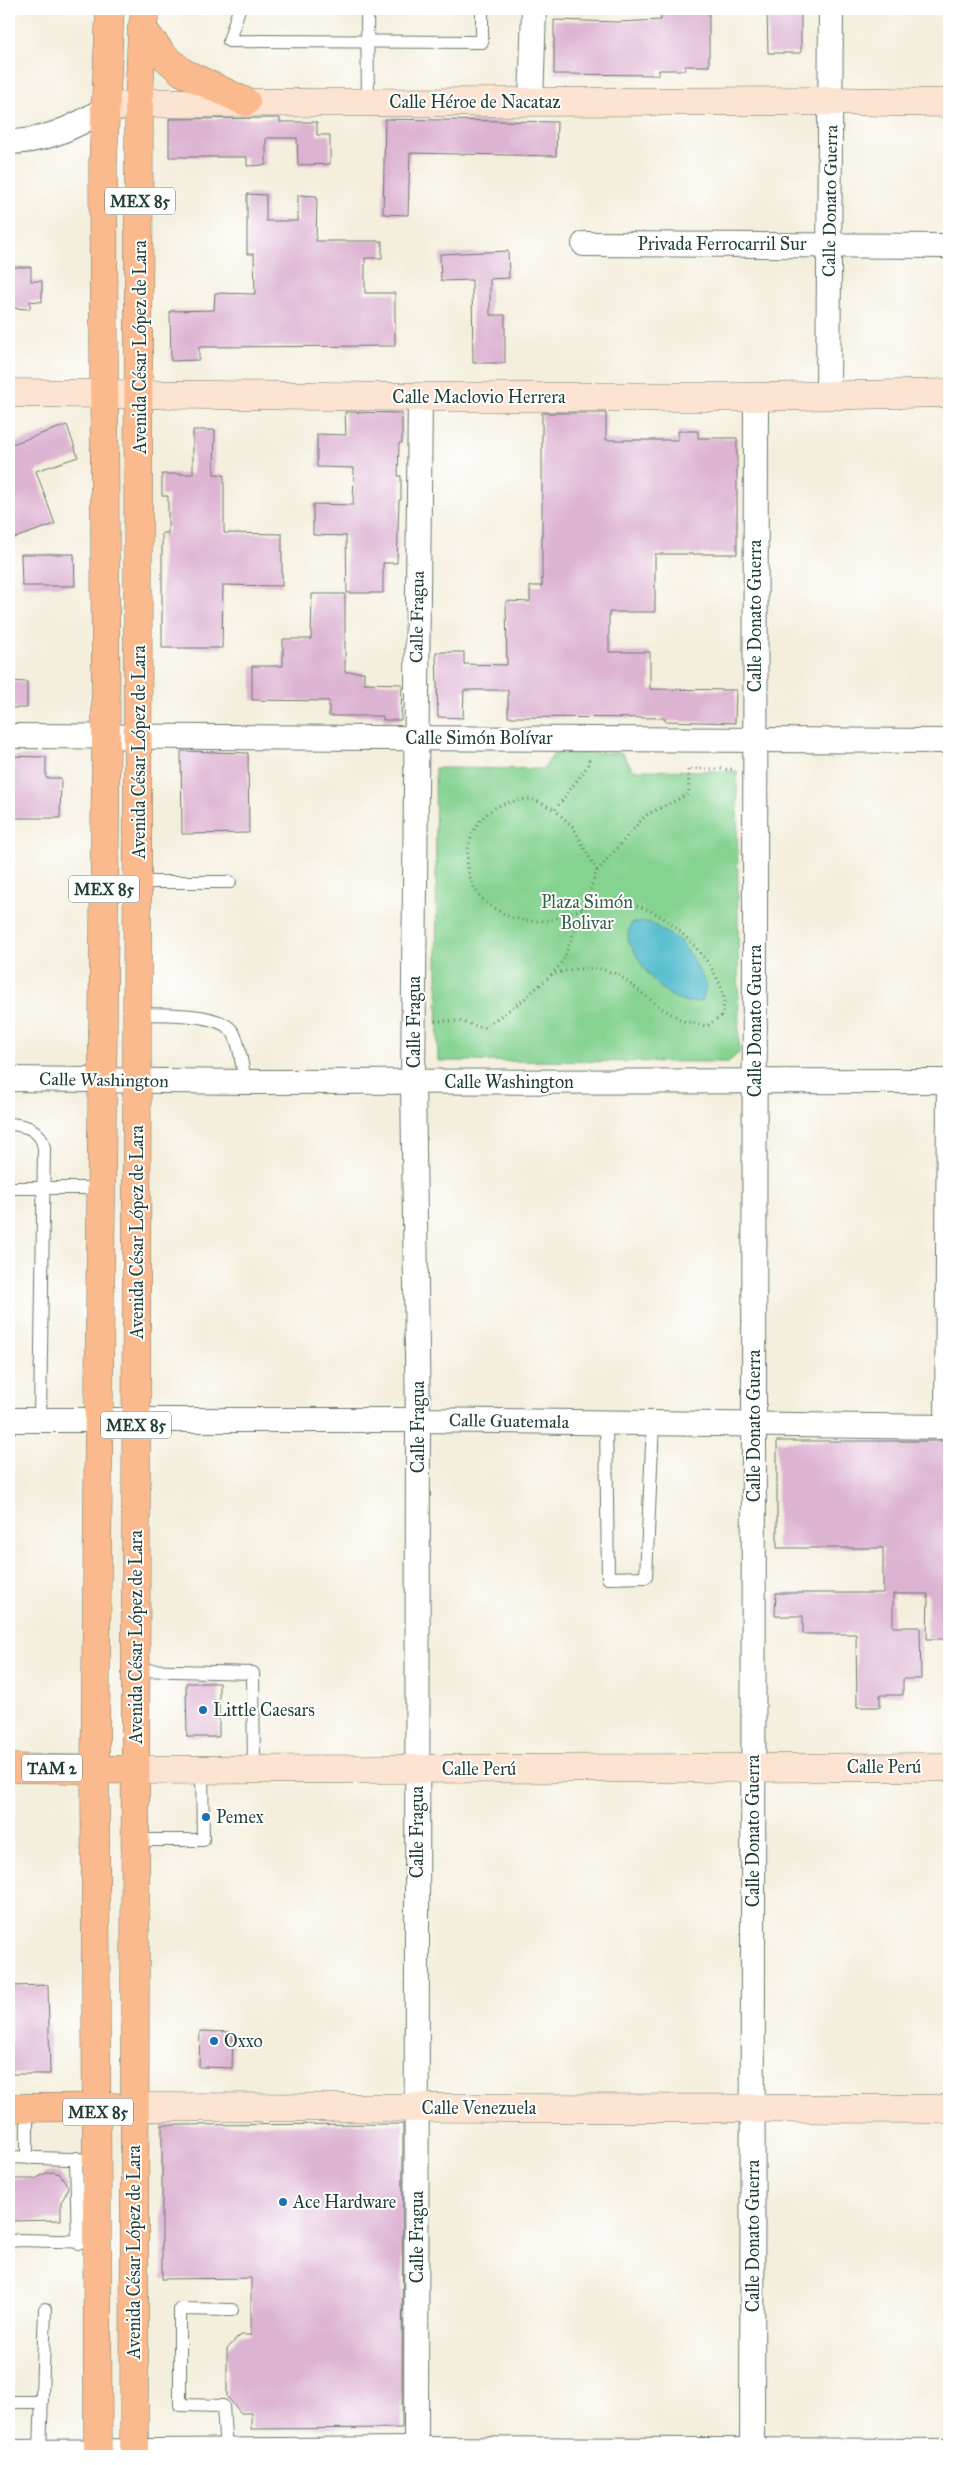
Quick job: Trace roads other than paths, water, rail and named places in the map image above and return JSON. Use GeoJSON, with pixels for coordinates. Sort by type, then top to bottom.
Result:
{"type":"FeatureCollection","features":[{"type":"Feature","properties":{"kind":"main road","name":"Avenida César López de Lara"},"geometry":{"type":"LineString","coordinates":[[98,2455],[88,2243],[87,2159],[98,2106],[95,1768],[106,738],[104,109],[110,9]]}},
{"type":"Feature","properties":{"kind":"main road","name":"Avenida César López de Lara"},"geometry":{"type":"LineString","coordinates":[[134,2454],[140,394],[139,103],[144,18]]}},
{"type":"Feature","properties":{"kind":"main road"},"geometry":{"type":"LineString","coordinates":[[144,18],[163,55],[182,72],[246,102]]}},
{"type":"Feature","properties":{"kind":"main road","name":"Calle Perú"},"geometry":{"type":"LineString","coordinates":[[9,1768],[135,1770]]}},
{"type":"Feature","properties":{"kind":"main road","name":"Calle Venezuela"},"geometry":{"type":"LineString","coordinates":[[18,2108],[134,2107]]}},
{"type":"Feature","properties":{"kind":"street"},"geometry":{"type":"LineString","coordinates":[[531,103],[534,9]]}},
{"type":"Feature","properties":{"kind":"street","name":"Calle Donato Guerra"},"geometry":{"type":"LineString","coordinates":[[828,394],[831,9]]}},
{"type":"Feature","properties":{"kind":"street","name":"Calle Héroe de Nacataz"},"geometry":{"type":"LineString","coordinates":[[9,142],[21,142],[47,136],[73,126],[104,109],[139,103],[831,101],[949,103]]}},
{"type":"Feature","properties":{"kind":"street","name":"Privada Ferrocarril Sur"},"geometry":{"type":"LineString","coordinates":[[584,244],[949,246]]}},
{"type":"Feature","properties":{"kind":"street","name":"Calle Maclovio Herrera"},"geometry":{"type":"LineString","coordinates":[[9,393],[420,397],[756,396],[949,393]]}},
{"type":"Feature","properties":{"kind":"street","name":"Calle Donato Guerra"},"geometry":{"type":"LineString","coordinates":[[752,2452],[756,396]]}},
{"type":"Feature","properties":{"kind":"street","name":"Calle Fragua"},"geometry":{"type":"LineString","coordinates":[[416,2452],[418,1420],[413,1082],[415,737],[420,397]]}},
{"type":"Feature","properties":{"kind":"street","name":"Calle Simón Bolívar"},"geometry":{"type":"LineString","coordinates":[[9,736],[949,741]]}},
{"type":"Feature","properties":{"kind":"street","name":"Calle Washington"},"geometry":{"type":"LineString","coordinates":[[9,1079],[245,1082],[946,1081]]}},
{"type":"Feature","properties":{"kind":"street","name":"Calle Guatemala"},"geometry":{"type":"LineString","coordinates":[[9,1420],[136,1418],[418,1420],[945,1427]]}},
{"type":"Feature","properties":{"kind":"street","name":"Calle Perú"},"geometry":{"type":"LineString","coordinates":[[135,1770],[949,1767]]}},
{"type":"Feature","properties":{"kind":"street","name":"Calle Venezuela"},"geometry":{"type":"LineString","coordinates":[[134,2107],[949,2109]]}},
{"type":"Feature","properties":{"kind":"street"},"geometry":{"type":"LineString","coordinates":[[9,2452],[98,2455],[226,2452],[298,2454],[949,2451]]}},
{"type":"Feature","properties":{"kind":"lane"},"geometry":{"type":"LineString","coordinates":[[239,9],[229,41],[368,40],[482,42],[482,9]]}},
{"type":"Feature","properties":{"kind":"lane"},"geometry":{"type":"LineString","coordinates":[[367,9],[368,102]]}},
{"type":"Feature","properties":{"kind":"lane"},"geometry":{"type":"LineString","coordinates":[[138,882],[230,882]]}},
{"type":"Feature","properties":{"kind":"lane"},"geometry":{"type":"LineString","coordinates":[[138,1014],[209,1018],[221,1022],[235,1035],[245,1082]]}},
{"type":"Feature","properties":{"kind":"lane"},"geometry":{"type":"LineString","coordinates":[[945,1427],[946,1081]]}},
{"type":"Feature","properties":{"kind":"lane"},"geometry":{"type":"LineString","coordinates":[[9,1124],[28,1126],[44,1142],[40,1420]]}},
{"type":"Feature","properties":{"kind":"lane"},"geometry":{"type":"LineString","coordinates":[[9,1188],[101,1188]]}},
{"type":"Feature","properties":{"kind":"lane"},"geometry":{"type":"LineString","coordinates":[[606,1422],[608,1578],[646,1577],[653,1423]]}},
{"type":"Feature","properties":{"kind":"lane"},"geometry":{"type":"LineString","coordinates":[[136,1670],[253,1673],[254,1770]]}},
{"type":"Feature","properties":{"kind":"lane"},"geometry":{"type":"LineString","coordinates":[[135,1840],[203,1840],[202,1770]]}},
{"type":"Feature","properties":{"kind":"lane"},"geometry":{"type":"LineString","coordinates":[[18,2108],[27,2157]]}},
{"type":"Feature","properties":{"kind":"lane"},"geometry":{"type":"LineString","coordinates":[[9,2157],[87,2159]]}},
{"type":"Feature","properties":{"kind":"lane"},"geometry":{"type":"LineString","coordinates":[[9,2242],[18,2240],[88,2243]]}},
{"type":"Feature","properties":{"kind":"lane"},"geometry":{"type":"LineString","coordinates":[[40,2452],[45,2309]]}},
{"type":"Feature","properties":{"kind":"lane"},"geometry":{"type":"LineString","coordinates":[[226,2452],[223,2406],[180,2404],[180,2309],[232,2310]]}},
{"type":"Feature","properties":{"kind":"lane"},"geometry":{"type":"LineString","coordinates":[[9,2402],[42,2402]]}},
{"type":"Feature","properties":{"kind":"water"},"geometry":{"type":"Polygon","coordinates":[[[648,922],[679,940],[694,961],[706,985],[703,1000],[682,1001],[672,996],[662,989],[646,971],[628,938],[631,923],[648,922]]]}},
{"type":"Feature","properties":{"kind":"place","name":"Little Caesars"},"geometry":{"type":"Point","coordinates":[203,1710]}},
{"type":"Feature","properties":{"kind":"place","name":"Pemex"},"geometry":{"type":"Point","coordinates":[206,1817]}},
{"type":"Feature","properties":{"kind":"place","name":"Oxxo"},"geometry":{"type":"Point","coordinates":[214,2041]}},
{"type":"Feature","properties":{"kind":"place","name":"Ace Hardware"},"geometry":{"type":"Point","coordinates":[283,2202]}},
{"type":"Feature","properties":{"kind":"park label","name":"Plaza Simón Bolivar"},"geometry":{"type":"Point","coordinates":[587,912]}}]}
